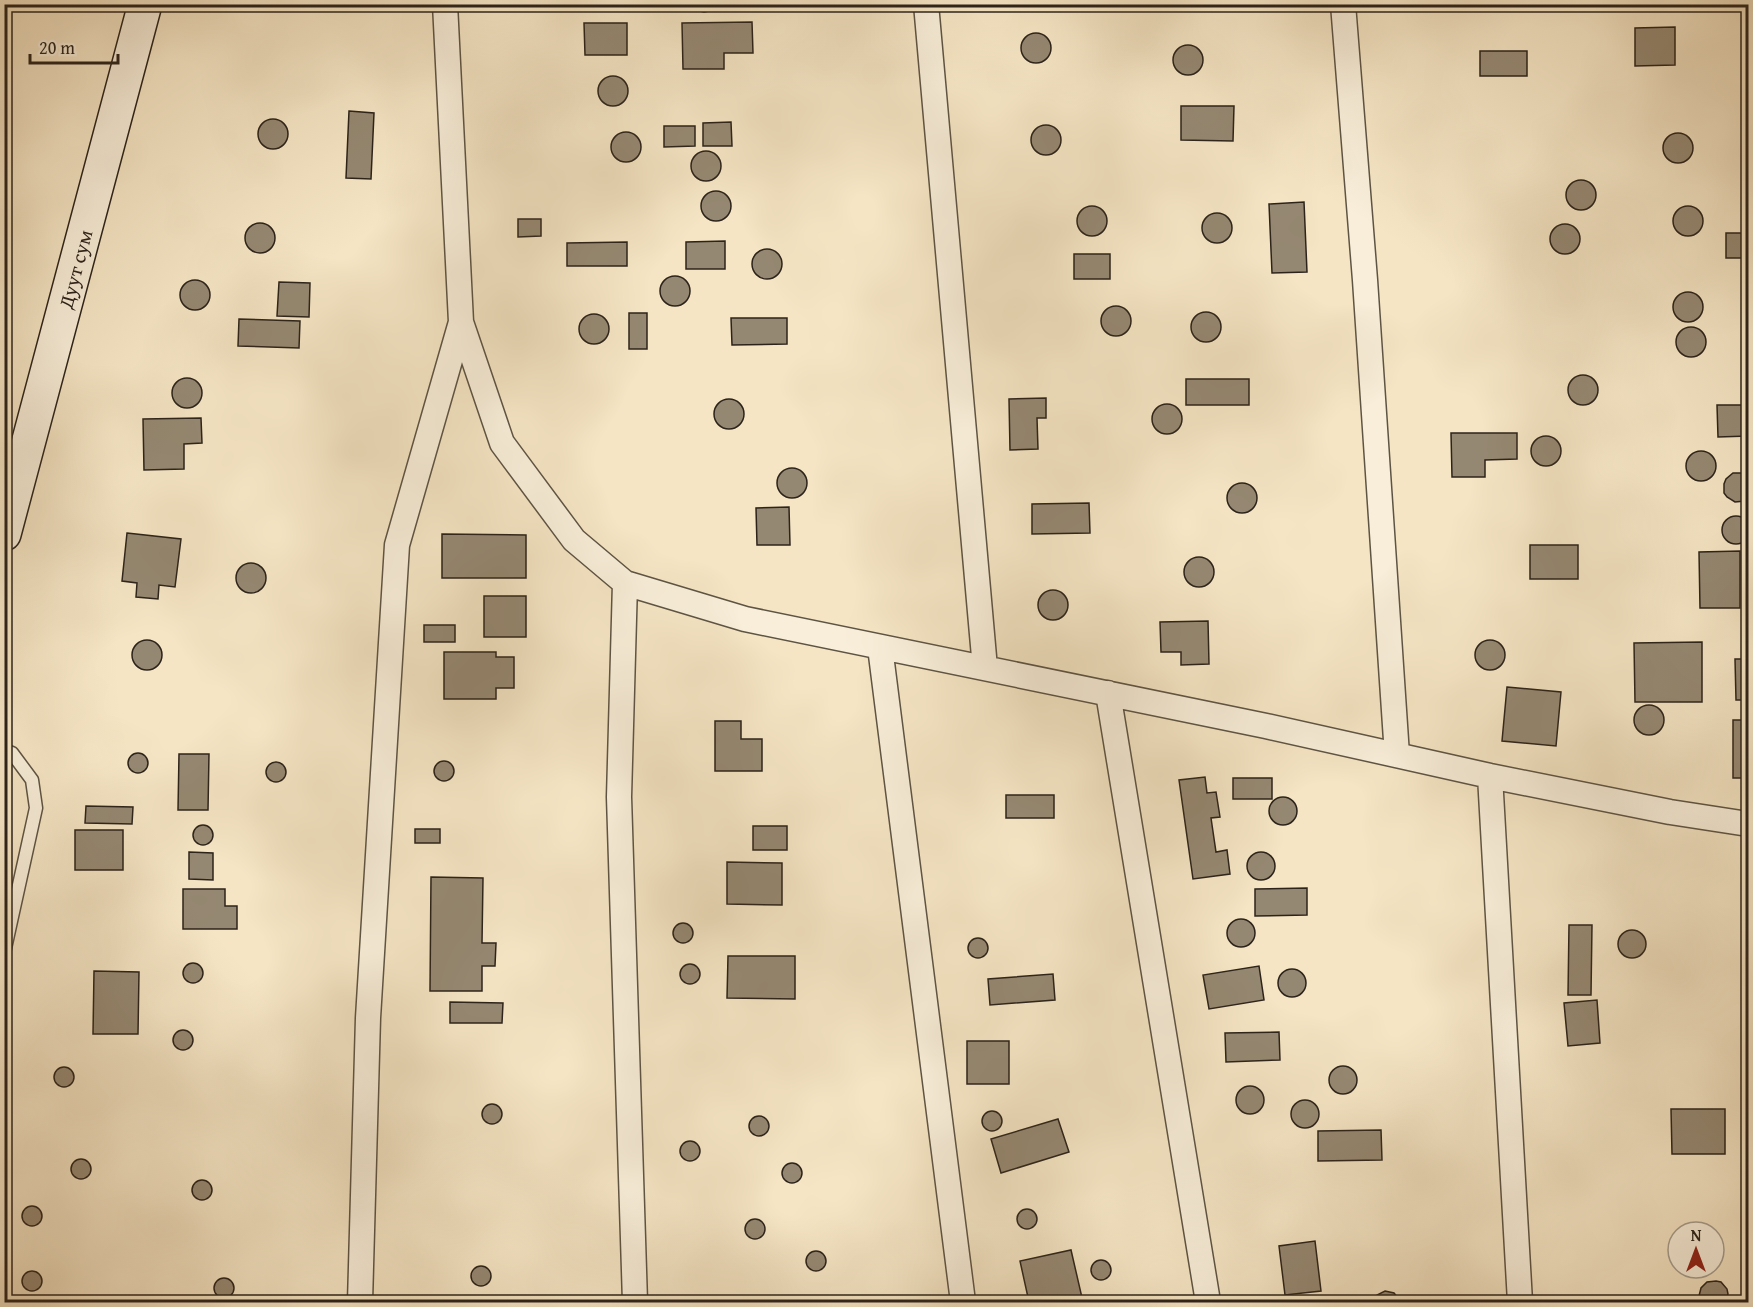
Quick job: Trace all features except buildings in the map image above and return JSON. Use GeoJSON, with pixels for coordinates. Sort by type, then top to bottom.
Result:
{"type":"FeatureCollection","features":[{"type":"Feature","properties":{"kind":"main road","name":"Дуут сум"},"geometry":{"type":"LineString","coordinates":[[4,534],[144,4]]}},
{"type":"Feature","properties":{"kind":"street"},"geometry":{"type":"LineString","coordinates":[[445,4],[461,322],[502,443],[574,540],[625,583],[745,619],[1108,693],[1490,776],[1670,812],[1749,824]]}},
{"type":"Feature","properties":{"kind":"street"},"geometry":{"type":"LineString","coordinates":[[926,4],[985,668]]}},
{"type":"Feature","properties":{"kind":"street"},"geometry":{"type":"LineString","coordinates":[[1343,4],[1366,292],[1397,755]]}},
{"type":"Feature","properties":{"kind":"street"},"geometry":{"type":"LineString","coordinates":[[360,1302],[368,1018],[397,545],[461,322]]}},
{"type":"Feature","properties":{"kind":"street"},"geometry":{"type":"LineString","coordinates":[[625,583],[620,797],[635,1302]]}},
{"type":"Feature","properties":{"kind":"street"},"geometry":{"type":"LineString","coordinates":[[880,647],[963,1302]]}},
{"type":"Feature","properties":{"kind":"street"},"geometry":{"type":"LineString","coordinates":[[1108,693],[1208,1302]]}},
{"type":"Feature","properties":{"kind":"street"},"geometry":{"type":"LineString","coordinates":[[1490,776],[1520,1302]]}},
{"type":"Feature","properties":{"kind":"lane"},"geometry":{"type":"LineString","coordinates":[[4,750],[12,753],[32,780],[36,808],[4,953]]}}]}
